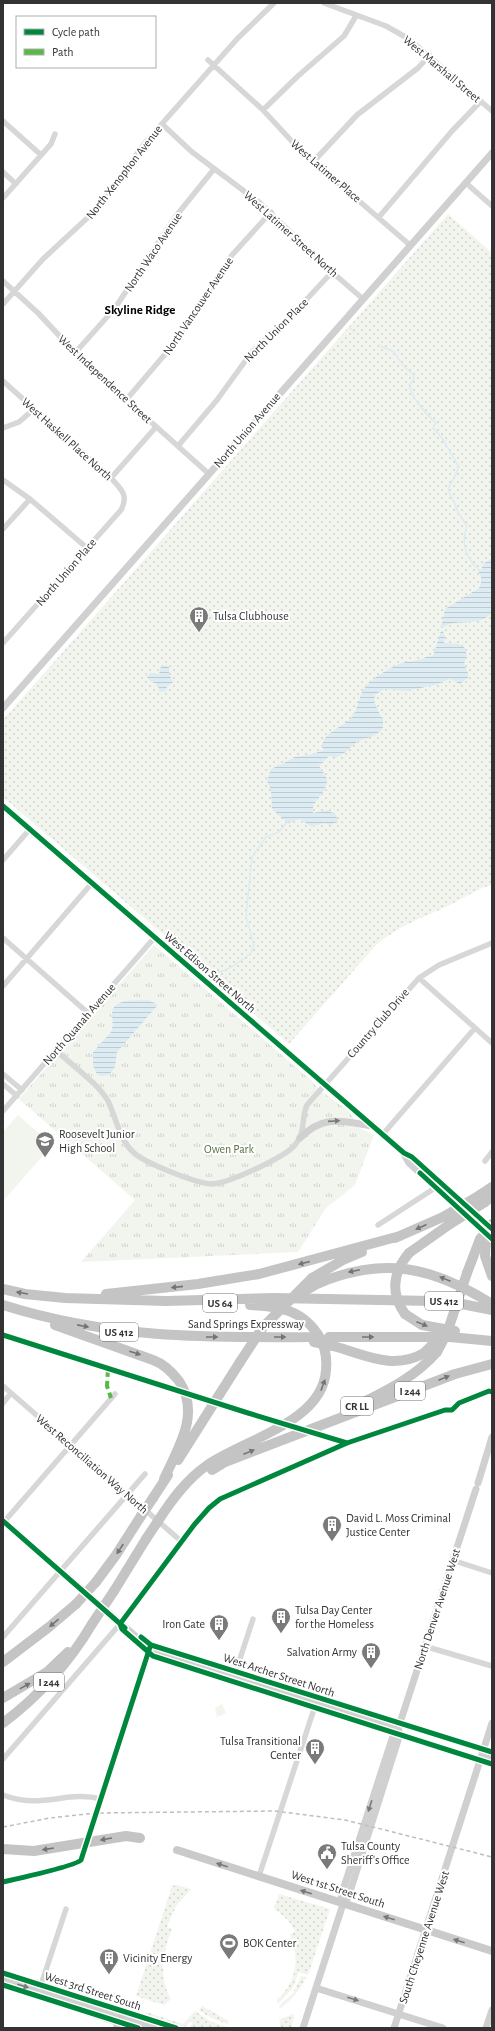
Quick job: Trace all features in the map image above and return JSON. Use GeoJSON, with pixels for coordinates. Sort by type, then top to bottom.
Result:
{"type":"FeatureCollection","features":[{"type":"Feature","properties":{"kind":"highway"},"geometry":{"type":"LineString","coordinates":[[492,1187],[486,1198],[409,1253],[397,1270],[395,1284],[396,1298],[405,1314],[412,1320],[428,1327],[492,1339]]}},
{"type":"Feature","properties":{"kind":"highway"},"geometry":{"type":"LineString","coordinates":[[3,1662],[49,1628],[76,1604],[96,1582],[116,1555],[240,1362],[263,1327],[273,1315],[315,1280],[343,1260],[486,1198]]}},
{"type":"Feature","properties":{"kind":"highway","name":"CR LL"},"geometry":{"type":"LineString","coordinates":[[328,1421],[410,1378],[437,1352],[447,1333],[466,1273],[476,1248],[492,1224]]}},
{"type":"Feature","properties":{"kind":"highway"},"geometry":{"type":"LineString","coordinates":[[492,1228],[486,1241],[485,1256],[492,1276]]}},
{"type":"Feature","properties":{"kind":"highway"},"geometry":{"type":"LineString","coordinates":[[65,1298],[198,1284],[244,1277],[308,1262],[400,1236]]}},
{"type":"Feature","properties":{"kind":"highway"},"geometry":{"type":"LineString","coordinates":[[315,1280],[369,1268],[407,1268],[431,1273],[451,1281],[492,1304]]}},
{"type":"Feature","properties":{"kind":"highway","name":"Sand Springs Expressway"},"geometry":{"type":"LineString","coordinates":[[3,1289],[25,1294],[65,1298],[166,1301],[274,1298],[433,1301],[452,1302],[492,1310]]}},
{"type":"Feature","properties":{"kind":"highway","name":"US 64"},"geometry":{"type":"LineString","coordinates":[[166,1301],[273,1306],[286,1309],[301,1317],[314,1329],[322,1341],[327,1364],[322,1388],[306,1410],[205,1466],[191,1478],[170,1503]]}},
{"type":"Feature","properties":{"kind":"highway"},"geometry":{"type":"LineString","coordinates":[[4,1305],[153,1360],[165,1366],[176,1378],[183,1389],[188,1400],[189,1416],[187,1427],[164,1479]]}},
{"type":"Feature","properties":{"kind":"highway","name":"Sand Springs Expressway"},"geometry":{"type":"LineString","coordinates":[[4,1305],[75,1324],[134,1333],[180,1337],[295,1338],[331,1341],[450,1337],[492,1339]]}},
{"type":"Feature","properties":{"kind":"highway"},"geometry":{"type":"LineString","coordinates":[[331,1341],[385,1361],[406,1360],[424,1353],[438,1341],[451,1318]]}},
{"type":"Feature","properties":{"kind":"highway","name":"I 244"},"geometry":{"type":"LineString","coordinates":[[3,1723],[31,1700],[56,1675],[90,1628],[170,1503],[194,1482],[220,1465],[287,1437],[455,1374],[492,1364]]}},
{"type":"Feature","properties":{"kind":"highway"},"geometry":{"type":"LineString","coordinates":[[3,1698],[47,1672],[90,1628]]}},
{"type":"Feature","properties":{"kind":"highway"},"geometry":{"type":"LineString","coordinates":[[3,1849],[34,1851],[126,1836],[140,1838]]}},
{"type":"Feature","properties":{"kind":"main road","name":"North Union Avenue"},"geometry":{"type":"LineString","coordinates":[[3,708],[492,153]]}},
{"type":"Feature","properties":{"kind":"main road","name":"West Edison Street North"},"geometry":{"type":"LineString","coordinates":[[3,806],[404,1153],[412,1157],[492,1239]]}},
{"type":"Feature","properties":{"kind":"main road"},"geometry":{"type":"LineString","coordinates":[[300,1138],[310,1128],[332,1120],[344,1120],[374,1126]]}},
{"type":"Feature","properties":{"kind":"main road","name":"West Edison Street North"},"geometry":{"type":"LineString","coordinates":[[438,1185],[492,1228]]}},
{"type":"Feature","properties":{"kind":"main road","name":"North Denver Avenue West"},"geometry":{"type":"LineString","coordinates":[[303,2028],[343,1904],[348,1898],[352,1873],[400,1734],[398,1729],[492,1437]]}},
{"type":"Feature","properties":{"kind":"main road","name":"West Archer Street North"},"geometry":{"type":"LineString","coordinates":[[3,1522],[120,1624],[150,1648],[234,1677],[398,1729]]}},
{"type":"Feature","properties":{"kind":"main road","name":"South Cheyenne Avenue West"},"geometry":{"type":"LineString","coordinates":[[394,2028],[492,1723]]}},
{"type":"Feature","properties":{"kind":"main road"},"geometry":{"type":"LineString","coordinates":[[482,1755],[492,1758]]}},
{"type":"Feature","properties":{"kind":"main road","name":"West 1st Street South"},"geometry":{"type":"LineString","coordinates":[[177,1850],[492,1951]]}},
{"type":"Feature","properties":{"kind":"main road","name":"West 3rd Street South"},"geometry":{"type":"LineString","coordinates":[[3,1979],[69,2000],[119,2023],[154,2028]]}},
{"type":"Feature","properties":{"kind":"main road"},"geometry":{"type":"LineString","coordinates":[[316,1988],[443,2028]]}},
{"type":"Feature","properties":{"kind":"main road"},"geometry":{"type":"LineString","coordinates":[[486,2028],[492,2010]]}},
{"type":"Feature","properties":{"kind":"street","name":"North Xenophon Avenue"},"geometry":{"type":"LineString","coordinates":[[3,304],[43,259],[97,209],[134,156],[214,65],[274,3]]}},
{"type":"Feature","properties":{"kind":"street","name":"West Marshall Street"},"geometry":{"type":"LineString","coordinates":[[324,3],[392,29],[410,39],[492,111]]}},
{"type":"Feature","properties":{"kind":"street"},"geometry":{"type":"LineString","coordinates":[[263,110],[298,76],[344,36],[356,16]]}},
{"type":"Feature","properties":{"kind":"street"},"geometry":{"type":"LineString","coordinates":[[313,162],[357,115],[418,68],[430,55]]}},
{"type":"Feature","properties":{"kind":"street","name":"West Latimer Place"},"geometry":{"type":"LineString","coordinates":[[208,60],[263,110],[313,162],[379,217],[410,246]]}},
{"type":"Feature","properties":{"kind":"street"},"geometry":{"type":"LineString","coordinates":[[379,217],[452,131],[481,101]]}},
{"type":"Feature","properties":{"kind":"street"},"geometry":{"type":"LineString","coordinates":[[3,121],[41,155]]}},
{"type":"Feature","properties":{"kind":"street","name":"West Latimer Street North"},"geometry":{"type":"LineString","coordinates":[[162,124],[214,169],[249,194],[270,212],[332,272],[363,299]]}},
{"type":"Feature","properties":{"kind":"street"},"geometry":{"type":"LineString","coordinates":[[3,198],[51,144],[55,134]]}},
{"type":"Feature","properties":{"kind":"street","name":"North Waco Avenue"},"geometry":{"type":"LineString","coordinates":[[75,353],[115,308],[176,216],[214,169]]}},
{"type":"Feature","properties":{"kind":"street"},"geometry":{"type":"LineString","coordinates":[[3,172],[16,184]]}},
{"type":"Feature","properties":{"kind":"street"},"geometry":{"type":"LineString","coordinates":[[466,183],[492,206]]}},
{"type":"Feature","properties":{"kind":"street","name":"North Vancouver Avenue"},"geometry":{"type":"LineString","coordinates":[[126,400],[172,346],[232,255],[270,212]]}},
{"type":"Feature","properties":{"kind":"street","name":"North Union Place"},"geometry":{"type":"LineString","coordinates":[[178,446],[217,400],[251,353],[294,313],[332,272]]}},
{"type":"Feature","properties":{"kind":"street","name":"West Independence Street"},"geometry":{"type":"LineString","coordinates":[[3,281],[75,353],[209,474]]}},
{"type":"Feature","properties":{"kind":"street","name":"West Haskell Place North"},"geometry":{"type":"LineString","coordinates":[[3,381],[111,478],[124,493],[125,499]]}},
{"type":"Feature","properties":{"kind":"street"},"geometry":{"type":"LineString","coordinates":[[3,428],[19,422],[34,409]]}},
{"type":"Feature","properties":{"kind":"street"},"geometry":{"type":"LineString","coordinates":[[111,478],[156,427]]}},
{"type":"Feature","properties":{"kind":"street"},"geometry":{"type":"LineString","coordinates":[[3,480],[30,499],[87,548]]}},
{"type":"Feature","properties":{"kind":"street"},"geometry":{"type":"LineString","coordinates":[[3,529],[30,499]]}},
{"type":"Feature","properties":{"kind":"street","name":"North Union Place"},"geometry":{"type":"LineString","coordinates":[[3,643],[121,510],[125,499]]}},
{"type":"Feature","properties":{"kind":"street"},"geometry":{"type":"LineString","coordinates":[[3,860],[30,829]]}},
{"type":"Feature","properties":{"kind":"street"},"geometry":{"type":"LineString","coordinates":[[3,986],[92,883]]}},
{"type":"Feature","properties":{"kind":"street","name":"North Quanah Avenue"},"geometry":{"type":"LineString","coordinates":[[3,1111],[155,937]]}},
{"type":"Feature","properties":{"kind":"street"},"geometry":{"type":"LineString","coordinates":[[3,938],[88,1013]]}},
{"type":"Feature","properties":{"kind":"street","name":"Country Club Drive"},"geometry":{"type":"LineString","coordinates":[[300,1138],[304,1126],[304,1112],[307,1105],[419,978],[439,964],[492,943]]}},
{"type":"Feature","properties":{"kind":"street"},"geometry":{"type":"LineString","coordinates":[[419,978],[492,1043]]}},
{"type":"Feature","properties":{"kind":"street"},"geometry":{"type":"LineString","coordinates":[[383,1134],[475,1028]]}},
{"type":"Feature","properties":{"kind":"street"},"geometry":{"type":"LineString","coordinates":[[56,1050],[98,1089],[107,1100],[128,1146],[138,1157],[152,1164],[202,1182],[210,1184],[219,1183],[229,1180],[290,1150],[300,1138]]}},
{"type":"Feature","properties":{"kind":"street"},"geometry":{"type":"LineString","coordinates":[[3,1074],[22,1090]]}},
{"type":"Feature","properties":{"kind":"street"},"geometry":{"type":"LineString","coordinates":[[3,1084],[16,1096]]}},
{"type":"Feature","properties":{"kind":"street"},"geometry":{"type":"LineString","coordinates":[[485,1161],[492,1152]]}},
{"type":"Feature","properties":{"kind":"street"},"geometry":{"type":"LineString","coordinates":[[378,1225],[438,1185]]}},
{"type":"Feature","properties":{"kind":"street","name":"West Reconciliation Way North"},"geometry":{"type":"LineString","coordinates":[[3,1386],[182,1542]]}},
{"type":"Feature","properties":{"kind":"street"},"geometry":{"type":"LineString","coordinates":[[3,1403],[11,1393]]}},
{"type":"Feature","properties":{"kind":"street"},"geometry":{"type":"LineString","coordinates":[[3,1522],[115,1394]]}},
{"type":"Feature","properties":{"kind":"street"},"geometry":{"type":"LineString","coordinates":[[3,1637],[145,1474]]}},
{"type":"Feature","properties":{"kind":"street"},"geometry":{"type":"LineString","coordinates":[[452,1560],[492,1573]]}},
{"type":"Feature","properties":{"kind":"street"},"geometry":{"type":"LineString","coordinates":[[234,1677],[253,1619]]}},
{"type":"Feature","properties":{"kind":"street"},"geometry":{"type":"LineString","coordinates":[[3,1759],[120,1624]]}},
{"type":"Feature","properties":{"kind":"street"},"geometry":{"type":"LineString","coordinates":[[424,1646],[492,1666]]}},
{"type":"Feature","properties":{"kind":"street"},"geometry":{"type":"LineString","coordinates":[[259,1876],[316,1703]]}},
{"type":"Feature","properties":{"kind":"street"},"geometry":{"type":"LineString","coordinates":[[3,1795],[29,1802],[83,1796],[100,1799]]}},
{"type":"Feature","properties":{"kind":"street"},"geometry":{"type":"LineString","coordinates":[[40,1991],[66,1909]]}},
{"type":"Feature","properties":{"kind":"green space"},"geometry":{"type":"Polygon","coordinates":[[[448,214],[492,253],[492,885],[475,891],[450,905],[420,918],[394,932],[376,945],[289,1044],[3,797],[3,720],[448,214]]]}},
{"type":"Feature","properties":{"kind":"green space","name":"Owen Park"},"geometry":{"type":"Polygon","coordinates":[[[154,945],[312,1081],[317,1087],[344,1107],[354,1119],[357,1127],[374,1135],[355,1185],[326,1208],[298,1252],[81,1262],[135,1200],[19,1099],[154,945]]]}},
{"type":"Feature","properties":{"kind":"green space"},"geometry":{"type":"Polygon","coordinates":[[[18,1115],[52,1145],[3,1201],[3,1132],[18,1115]]]}},
{"type":"Feature","properties":{"kind":"green space"},"geometry":{"type":"Polygon","coordinates":[[[222,1704],[226,1713],[217,1717],[215,1708],[222,1704]]]}},
{"type":"Feature","properties":{"kind":"green space"},"geometry":{"type":"Polygon","coordinates":[[[176,1885],[191,1889],[176,1906],[167,1927],[172,1929],[164,1955],[163,1973],[164,1982],[171,1999],[164,2005],[136,1996],[172,1886],[176,1885]]]}},
{"type":"Feature","properties":{"kind":"green space"},"geometry":{"type":"Polygon","coordinates":[[[279,1894],[330,1909],[308,1975],[299,1972],[292,1989],[278,2004],[277,2000],[289,1986],[295,1970],[296,1961],[290,1935],[295,1931],[288,1920],[274,1908],[279,1894]]]}},
{"type":"Feature","properties":{"kind":"green space"},"geometry":{"type":"Polygon","coordinates":[[[301,1976],[306,1977],[301,1987],[280,2009],[279,2006],[293,1993],[301,1976]]]}},
{"type":"Feature","properties":{"kind":"green space"},"geometry":{"type":"Polygon","coordinates":[[[202,2006],[229,2021],[228,2024],[199,2010],[202,2006]]]}},
{"type":"Feature","properties":{"kind":"green space"},"geometry":{"type":"Polygon","coordinates":[[[195,2011],[210,2021],[229,2028],[189,2028],[193,2023],[190,2021],[185,2027],[145,2015],[146,2012],[183,2024],[195,2011]]]}},
{"type":"Feature","properties":{"kind":"green space"},"geometry":{"type":"Polygon","coordinates":[[[293,2014],[294,2017],[291,2028],[281,2028],[279,2020],[293,2014]]]}},
{"type":"Feature","properties":{"kind":"shaded area"},"geometry":{"type":"Polygon","coordinates":[[[492,558],[492,613],[482,620],[450,624],[441,628],[445,609],[479,588],[481,580],[476,567],[481,570],[483,564],[492,558]]]}},
{"type":"Feature","properties":{"kind":"shaded area"},"geometry":{"type":"Polygon","coordinates":[[[441,631],[444,631],[444,643],[458,644],[465,648],[467,656],[464,664],[468,673],[468,678],[460,684],[450,679],[435,685],[406,691],[384,689],[375,695],[374,702],[383,721],[383,728],[375,735],[357,742],[342,754],[334,757],[329,756],[319,766],[326,777],[327,782],[326,787],[314,804],[313,813],[328,810],[336,815],[338,822],[329,825],[323,823],[312,827],[300,819],[288,823],[272,809],[271,790],[267,781],[271,769],[295,757],[310,755],[324,750],[322,747],[326,737],[354,715],[361,694],[369,683],[398,664],[433,656],[441,631]]]}},
{"type":"Feature","properties":{"kind":"shaded area"},"geometry":{"type":"Polygon","coordinates":[[[165,665],[169,667],[169,674],[173,682],[166,688],[166,691],[161,692],[158,690],[159,688],[157,684],[150,681],[147,677],[150,673],[159,674],[161,666],[165,665]]]}},
{"type":"Feature","properties":{"kind":"shaded area"},"geometry":{"type":"Polygon","coordinates":[[[148,1000],[157,1004],[157,1006],[117,1052],[115,1067],[109,1075],[101,1076],[97,1074],[93,1066],[93,1052],[111,1032],[113,1008],[116,1005],[126,1001],[148,1000]]]}},
{"type":"Feature","properties":{"kind":"waterway"},"geometry":{"type":"LineString","coordinates":[[350,328],[355,332]]}},
{"type":"Feature","properties":{"kind":"waterway"},"geometry":{"type":"LineString","coordinates":[[378,345],[394,352],[405,368],[413,374],[414,379],[409,385],[413,396],[423,410],[436,423],[433,428],[442,438],[459,467],[448,489],[459,514],[467,526],[464,537],[465,548],[469,558],[476,567]]}},
{"type":"Feature","properties":{"kind":"waterway"},"geometry":{"type":"LineString","coordinates":[[210,976],[232,967],[251,953],[254,945],[246,917],[252,857],[266,837],[279,832],[287,822]]}},
{"type":"Feature","properties":{"kind":"railway"},"geometry":{"type":"LineString","coordinates":[[3,1827],[50,1818],[96,1813],[275,1811],[345,1820],[492,1857]]}},
{"type":"Feature","properties":{"kind":"marked path"},"geometry":{"type":"LineString","coordinates":[[108,1369],[107,1386],[111,1398]]}},
{"type":"Feature","properties":{"kind":"cycle path"},"geometry":{"type":"LineString","coordinates":[[3,806],[404,1153],[412,1157],[492,1229]]}},
{"type":"Feature","properties":{"kind":"cycle path"},"geometry":{"type":"LineString","coordinates":[[420,1173],[492,1239]]}},
{"type":"Feature","properties":{"kind":"cycle path"},"geometry":{"type":"LineString","coordinates":[[3,1335],[347,1443]]}},
{"type":"Feature","properties":{"kind":"cycle path"},"geometry":{"type":"LineString","coordinates":[[120,1624],[194,1525],[209,1508],[220,1499],[347,1443],[445,1410],[452,1410],[459,1403],[489,1391],[492,1392]]}},
{"type":"Feature","properties":{"kind":"cycle path"},"geometry":{"type":"LineString","coordinates":[[3,1521],[125,1628]]}},
{"type":"Feature","properties":{"kind":"cycle path"},"geometry":{"type":"LineString","coordinates":[[120,1624],[122,1629],[153,1656],[492,1764]]}},
{"type":"Feature","properties":{"kind":"cycle path"},"geometry":{"type":"LineString","coordinates":[[141,1637],[151,1645],[492,1752]]}},
{"type":"Feature","properties":{"kind":"cycle path"},"geometry":{"type":"LineString","coordinates":[[3,1882],[69,1866],[81,1860],[150,1647]]}},
{"type":"Feature","properties":{"kind":"cycle path"},"geometry":{"type":"LineString","coordinates":[[3,1973],[176,2028]]}},
{"type":"Feature","properties":{"kind":"cycle path"},"geometry":{"type":"LineString","coordinates":[[3,1985],[138,2028]]}},
{"type":"Feature","properties":{"kind":"place","name":"Tulsa Clubhouse"},"geometry":{"type":"Point","coordinates":[199,633]}},
{"type":"Feature","properties":{"kind":"place","name":"Roosevelt Junior High School"},"geometry":{"type":"Point","coordinates":[45,1158]}},
{"type":"Feature","properties":{"kind":"place","name":"David L. Moss Criminal Justice Center"},"geometry":{"type":"Point","coordinates":[332,1542]}},
{"type":"Feature","properties":{"kind":"place","name":"Tulsa Day Center for the Homeless"},"geometry":{"type":"Point","coordinates":[281,1634]}},
{"type":"Feature","properties":{"kind":"place","name":"Iron Gate"},"geometry":{"type":"Point","coordinates":[219,1641]}},
{"type":"Feature","properties":{"kind":"place","name":"Salvation Army"},"geometry":{"type":"Point","coordinates":[371,1669]}},
{"type":"Feature","properties":{"kind":"place","name":"Tulsa Transitional Center"},"geometry":{"type":"Point","coordinates":[315,1765]}},
{"type":"Feature","properties":{"kind":"place","name":"Tulsa County Sheriff's Office"},"geometry":{"type":"Point","coordinates":[327,1870]}},
{"type":"Feature","properties":{"kind":"place","name":"BOK Center"},"geometry":{"type":"Point","coordinates":[229,1960]}},
{"type":"Feature","properties":{"kind":"place","name":"Vicinity Energy"},"geometry":{"type":"Point","coordinates":[109,1975]}},
{"type":"Feature","properties":{"kind":"district","name":"Skyline Ridge"},"geometry":{"type":"Point","coordinates":[140,309]}}]}
